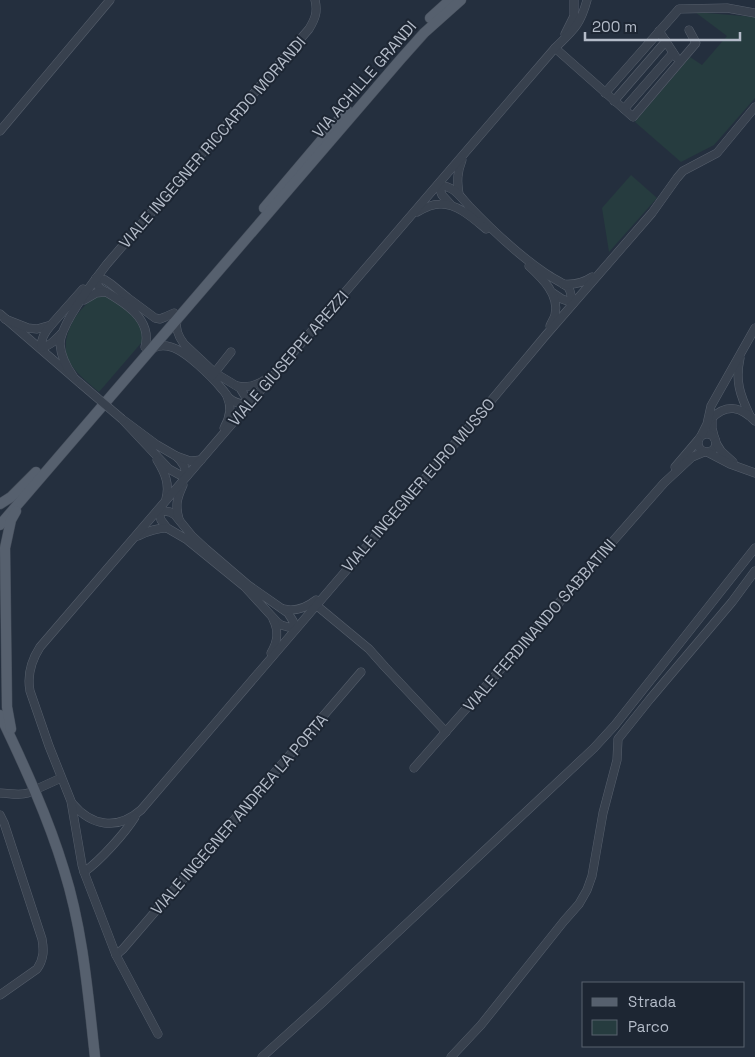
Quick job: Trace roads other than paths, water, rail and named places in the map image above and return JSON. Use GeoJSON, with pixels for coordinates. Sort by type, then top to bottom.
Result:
{"type":"FeatureCollection","features":[{"type":"Feature","properties":{"kind":"main road","name":"VIA ACHILLE GRANDI"},"geometry":{"type":"LineString","coordinates":[[292,180],[417,30],[450,0]]}},
{"type":"Feature","properties":{"kind":"main road","name":"VIA ACHILLE GRANDI"},"geometry":{"type":"LineString","coordinates":[[292,180],[424,33],[461,0]]}},
{"type":"Feature","properties":{"kind":"main road"},"geometry":{"type":"LineString","coordinates":[[0,514],[39,474],[292,180]]}},
{"type":"Feature","properties":{"kind":"main road"},"geometry":{"type":"LineString","coordinates":[[0,504],[39,474]]}},
{"type":"Feature","properties":{"kind":"main road"},"geometry":{"type":"LineString","coordinates":[[0,525],[39,474]]}},
{"type":"Feature","properties":{"kind":"main road"},"geometry":{"type":"LineString","coordinates":[[18,754],[7,707],[5,548],[14,514],[34,489],[39,474]]}},
{"type":"Feature","properties":{"kind":"main road"},"geometry":{"type":"LineString","coordinates":[[0,715],[56,845],[72,898],[85,974],[95,1057]]}},
{"type":"Feature","properties":{"kind":"main road"},"geometry":{"type":"LineString","coordinates":[[0,726],[7,740],[18,754]]}},
{"type":"Feature","properties":{"kind":"street"},"geometry":{"type":"LineString","coordinates":[[0,130],[110,0]]}},
{"type":"Feature","properties":{"kind":"street","name":"VIALE INGEGNER RICCARDO MORANDI"},"geometry":{"type":"LineString","coordinates":[[96,278],[309,29],[316,13],[315,0]]}},
{"type":"Feature","properties":{"kind":"street"},"geometry":{"type":"LineString","coordinates":[[555,48],[571,22],[574,0]]}},
{"type":"Feature","properties":{"kind":"street"},"geometry":{"type":"LineString","coordinates":[[555,48],[580,21],[587,0]]}},
{"type":"Feature","properties":{"kind":"street"},"geometry":{"type":"LineString","coordinates":[[605,93],[678,9],[727,8],[755,13]]}},
{"type":"Feature","properties":{"kind":"street"},"geometry":{"type":"LineString","coordinates":[[555,48],[633,117],[696,43],[689,30]]}},
{"type":"Feature","properties":{"kind":"street"},"geometry":{"type":"LineString","coordinates":[[659,31],[679,63]]}},
{"type":"Feature","properties":{"kind":"street"},"geometry":{"type":"LineString","coordinates":[[614,101],[666,41]]}},
{"type":"Feature","properties":{"kind":"street","name":"VIALE GIUSEPPE AREZZI"},"geometry":{"type":"LineString","coordinates":[[62,778],[33,701],[29,684],[31,663],[40,647],[555,48]]}},
{"type":"Feature","properties":{"kind":"street"},"geometry":{"type":"LineString","coordinates":[[624,109],[673,53]]}},
{"type":"Feature","properties":{"kind":"street","name":"VIALE INGEGNER EURO MUSSO"},"geometry":{"type":"LineString","coordinates":[[90,819],[100,822],[127,824],[141,810],[652,213],[677,178],[683,172],[717,153],[755,107]]}},
{"type":"Feature","properties":{"kind":"street"},"geometry":{"type":"LineString","coordinates":[[459,194],[458,175],[465,154]]}},
{"type":"Feature","properties":{"kind":"street"},"geometry":{"type":"LineString","coordinates":[[438,185],[450,188],[459,194],[497,233],[544,272],[563,284],[570,291],[574,303]]}},
{"type":"Feature","properties":{"kind":"street"},"geometry":{"type":"LineString","coordinates":[[438,185],[442,195],[452,205],[480,224],[512,251],[549,287],[555,301],[555,316],[546,335]]}},
{"type":"Feature","properties":{"kind":"street"},"geometry":{"type":"LineString","coordinates":[[413,214],[433,204],[452,205]]}},
{"type":"Feature","properties":{"kind":"street"},"geometry":{"type":"LineString","coordinates":[[107,264],[106,275],[111,284]]}},
{"type":"Feature","properties":{"kind":"street"},"geometry":{"type":"LineString","coordinates":[[563,284],[572,285],[580,283],[602,270]]}},
{"type":"Feature","properties":{"kind":"street"},"geometry":{"type":"LineString","coordinates":[[96,278],[98,286],[126,305],[139,317],[147,334],[148,348],[162,345],[175,348],[213,375],[241,387],[262,382],[274,374]]}},
{"type":"Feature","properties":{"kind":"street"},"geometry":{"type":"LineString","coordinates":[[96,278],[111,284],[155,318],[160,319],[176,315],[176,328],[180,339],[213,375],[229,400],[229,419],[219,439]]}},
{"type":"Feature","properties":{"kind":"street"},"geometry":{"type":"LineString","coordinates":[[73,376],[62,356],[60,343],[63,332],[74,311],[96,278]]}},
{"type":"Feature","properties":{"kind":"street"},"geometry":{"type":"LineString","coordinates":[[41,348],[44,333],[50,325],[96,278]]}},
{"type":"Feature","properties":{"kind":"street"},"geometry":{"type":"LineString","coordinates":[[74,311],[90,295],[96,292],[106,292]]}},
{"type":"Feature","properties":{"kind":"street"},"geometry":{"type":"LineString","coordinates":[[553,294],[562,300],[574,303]]}},
{"type":"Feature","properties":{"kind":"street"},"geometry":{"type":"LineString","coordinates":[[3,317],[28,328],[37,329],[50,325]]}},
{"type":"Feature","properties":{"kind":"street"},"geometry":{"type":"LineString","coordinates":[[3,317],[122,419],[157,445],[176,456],[190,460],[201,460]]}},
{"type":"Feature","properties":{"kind":"street"},"geometry":{"type":"LineString","coordinates":[[664,483],[700,438],[707,424],[711,406],[716,395],[755,328]]}},
{"type":"Feature","properties":{"kind":"street"},"geometry":{"type":"LineString","coordinates":[[41,348],[47,347],[54,342],[63,332]]}},
{"type":"Feature","properties":{"kind":"street"},"geometry":{"type":"LineString","coordinates":[[213,375],[231,352]]}},
{"type":"Feature","properties":{"kind":"street"},"geometry":{"type":"LineString","coordinates":[[741,352],[738,366],[738,387],[752,418]]}},
{"type":"Feature","properties":{"kind":"street"},"geometry":{"type":"LineString","coordinates":[[234,385],[243,392],[248,405]]}},
{"type":"Feature","properties":{"kind":"street"},"geometry":{"type":"LineString","coordinates":[[226,394],[233,401],[248,405]]}},
{"type":"Feature","properties":{"kind":"street"},"geometry":{"type":"LineString","coordinates":[[664,483],[692,457],[713,450],[716,442],[712,428],[712,418],[716,395]]}},
{"type":"Feature","properties":{"kind":"street"},"geometry":{"type":"LineString","coordinates":[[712,418],[726,408],[735,408],[752,418]]}},
{"type":"Feature","properties":{"kind":"street"},"geometry":{"type":"LineString","coordinates":[[122,419],[158,462],[168,486],[166,501]]}},
{"type":"Feature","properties":{"kind":"street"},"geometry":{"type":"LineString","coordinates":[[700,438],[710,434],[721,451],[738,467]]}},
{"type":"Feature","properties":{"kind":"street"},"geometry":{"type":"LineString","coordinates":[[138,438],[169,469],[186,477]]}},
{"type":"Feature","properties":{"kind":"street"},"geometry":{"type":"LineString","coordinates":[[700,438],[699,447],[705,452],[755,474]]}},
{"type":"Feature","properties":{"kind":"street"},"geometry":{"type":"LineString","coordinates":[[176,456],[184,466],[186,477],[178,497],[177,511],[179,519]]}},
{"type":"Feature","properties":{"kind":"street","name":"VIALE FERDINANDO SABBATINI"},"geometry":{"type":"LineString","coordinates":[[414,768],[664,483]]}},
{"type":"Feature","properties":{"kind":"street"},"geometry":{"type":"LineString","coordinates":[[158,510],[170,512],[179,519],[192,536],[227,567],[260,594],[283,609],[291,617],[295,629],[281,625],[245,588],[210,558],[186,539],[167,528],[161,520],[158,510]]}},
{"type":"Feature","properties":{"kind":"street"},"geometry":{"type":"LineString","coordinates":[[132,540],[150,530],[167,528]]}},
{"type":"Feature","properties":{"kind":"street"},"geometry":{"type":"LineString","coordinates":[[262,1057],[594,748],[627,711],[755,548]]}},
{"type":"Feature","properties":{"kind":"street"},"geometry":{"type":"LineString","coordinates":[[451,1057],[481,1026],[579,904],[592,876],[603,813],[617,760],[618,740],[732,602],[755,570]]}},
{"type":"Feature","properties":{"kind":"street"},"geometry":{"type":"LineString","coordinates":[[283,609],[295,610],[310,605],[333,585]]}},
{"type":"Feature","properties":{"kind":"street"},"geometry":{"type":"LineString","coordinates":[[316,605],[370,649],[446,732]]}},
{"type":"Feature","properties":{"kind":"street"},"geometry":{"type":"LineString","coordinates":[[261,670],[277,640],[276,627],[272,617]]}},
{"type":"Feature","properties":{"kind":"street","name":"VIALE INGEGNER ANDREA LA PORTA"},"geometry":{"type":"LineString","coordinates":[[116,955],[362,672]]}},
{"type":"Feature","properties":{"kind":"street"},"geometry":{"type":"LineString","coordinates":[[39,788],[62,778],[71,801],[84,872],[116,955],[158,1034]]}},
{"type":"Feature","properties":{"kind":"street"},"geometry":{"type":"LineString","coordinates":[[0,793],[20,795],[28,793]]}},
{"type":"Feature","properties":{"kind":"street"},"geometry":{"type":"LineString","coordinates":[[71,801],[78,810],[90,819]]}},
{"type":"Feature","properties":{"kind":"street"},"geometry":{"type":"LineString","coordinates":[[0,815],[42,939],[43,955],[41,963],[37,968],[0,995]]}},
{"type":"Feature","properties":{"kind":"street"},"geometry":{"type":"LineString","coordinates":[[75,827],[80,820],[90,819]]}},
{"type":"Feature","properties":{"kind":"street"},"geometry":{"type":"LineString","coordinates":[[110,823],[114,828],[114,842]]}},
{"type":"Feature","properties":{"kind":"street"},"geometry":{"type":"LineString","coordinates":[[84,872],[94,865],[127,824]]}}]}
